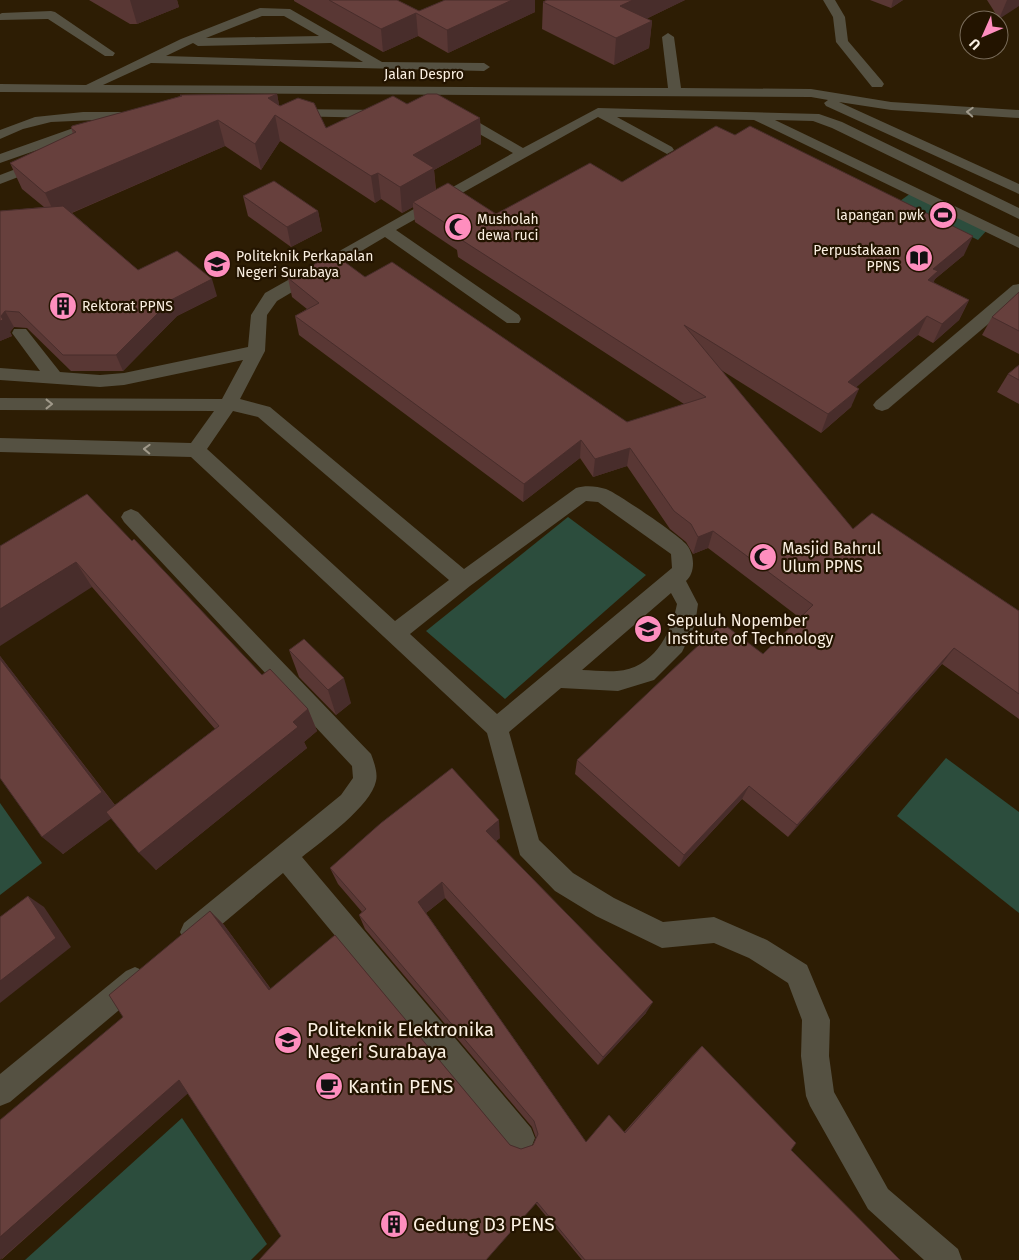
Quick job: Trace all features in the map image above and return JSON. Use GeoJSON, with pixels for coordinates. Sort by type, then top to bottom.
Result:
{"type":"FeatureCollection","features":[{"type":"Feature","properties":{"kind":"lane"},"geometry":{"type":"LineString","coordinates":[[829,0],[838,17],[842,42],[877,84]]}},
{"type":"Feature","properties":{"kind":"lane"},"geometry":{"type":"LineString","coordinates":[[1,18],[10,6]]}},
{"type":"Feature","properties":{"kind":"lane"},"geometry":{"type":"LineString","coordinates":[[85,88],[185,42],[260,12],[274,10],[286,12],[330,40],[379,66]]}},
{"type":"Feature","properties":{"kind":"lane"},"geometry":{"type":"LineString","coordinates":[[1,18],[53,11],[109,53]]}},
{"type":"Feature","properties":{"kind":"lane"},"geometry":{"type":"LineString","coordinates":[[668,37],[675,92]]}},
{"type":"Feature","properties":{"kind":"lane"},"geometry":{"type":"LineString","coordinates":[[185,42],[330,40]]}},
{"type":"Feature","properties":{"kind":"lane"},"geometry":{"type":"LineString","coordinates":[[149,59],[379,66],[484,67]]}},
{"type":"Feature","properties":{"kind":"lane","name":"Jalan Despro"},"geometry":{"type":"LineString","coordinates":[[0,88],[811,94],[891,106],[1019,114]]}},
{"type":"Feature","properties":{"kind":"lane"},"geometry":{"type":"LineString","coordinates":[[811,94],[1019,190]]}},
{"type":"Feature","properties":{"kind":"lane"},"geometry":{"type":"LineString","coordinates":[[598,112],[667,150]]}},
{"type":"Feature","properties":{"kind":"lane"},"geometry":{"type":"LineString","coordinates":[[196,450],[228,406],[256,350],[259,315],[266,302],[285,288],[385,230],[598,112],[814,118],[837,125],[1019,214]]}},
{"type":"Feature","properties":{"kind":"lane"},"geometry":{"type":"LineString","coordinates":[[280,114],[398,114]]}},
{"type":"Feature","properties":{"kind":"lane"},"geometry":{"type":"LineString","coordinates":[[447,114],[460,116],[524,154]]}},
{"type":"Feature","properties":{"kind":"lane"},"geometry":{"type":"LineString","coordinates":[[0,135],[19,126],[60,115],[151,118],[123,131]]}},
{"type":"Feature","properties":{"kind":"lane"},"geometry":{"type":"LineString","coordinates":[[754,115],[1019,243]]}},
{"type":"Feature","properties":{"kind":"lane"},"geometry":{"type":"LineString","coordinates":[[0,159],[118,117]]}},
{"type":"Feature","properties":{"kind":"lane"},"geometry":{"type":"LineString","coordinates":[[0,180],[58,157]]}},
{"type":"Feature","properties":{"kind":"lane"},"geometry":{"type":"LineString","coordinates":[[385,230],[513,319]]}},
{"type":"Feature","properties":{"kind":"lane"},"geometry":{"type":"LineString","coordinates":[[882,405],[1019,288]]}},
{"type":"Feature","properties":{"kind":"lane"},"geometry":{"type":"LineString","coordinates":[[20,333],[54,377]]}},
{"type":"Feature","properties":{"kind":"lane"},"geometry":{"type":"LineString","coordinates":[[0,374],[100,381],[124,379],[256,350]]}},
{"type":"Feature","properties":{"kind":"lane"},"geometry":{"type":"LineString","coordinates":[[0,404],[248,406],[264,412],[463,580]]}},
{"type":"Feature","properties":{"kind":"lane"},"geometry":{"type":"LineString","coordinates":[[0,445],[196,450],[497,728],[529,847],[564,882],[605,907],[662,935],[714,930],[758,948],[798,974],[816,1020],[815,1056],[820,1096],[878,1199],[947,1260]]}},
{"type":"Feature","properties":{"kind":"lane"},"geometry":{"type":"LineString","coordinates":[[394,634],[578,494],[587,492],[602,496],[679,549],[683,559],[682,572],[497,728]]}},
{"type":"Feature","properties":{"kind":"lane"},"geometry":{"type":"LineString","coordinates":[[131,517],[363,762],[365,780],[349,803],[172,949]]}},
{"type":"Feature","properties":{"kind":"lane"},"geometry":{"type":"LineString","coordinates":[[556,678],[618,681],[646,673],[674,646],[684,625],[688,604],[674,579]]}},
{"type":"Feature","properties":{"kind":"lane"},"geometry":{"type":"LineString","coordinates":[[285,856],[521,1138]]}},
{"type":"Feature","properties":{"kind":"lane"},"geometry":{"type":"LineString","coordinates":[[0,1092],[150,968]]}},
{"type":"Feature","properties":{"kind":"green space","name":"lapangan pwk"},"geometry":{"type":"Polygon","coordinates":[[[911,193],[988,229],[978,240],[900,201],[911,193]]]}},
{"type":"Feature","properties":{"kind":"green space"},"geometry":{"type":"Polygon","coordinates":[[[568,517],[646,575],[505,699],[426,631],[568,517]]]}},
{"type":"Feature","properties":{"kind":"green space"},"geometry":{"type":"Polygon","coordinates":[[[946,758],[1019,812],[1019,913],[897,816],[946,758]]]}},
{"type":"Feature","properties":{"kind":"green space"},"geometry":{"type":"Polygon","coordinates":[[[0,803],[42,863],[0,895],[0,803]]]}},
{"type":"Feature","properties":{"kind":"green space"},"geometry":{"type":"Polygon","coordinates":[[[182,1118],[267,1244],[251,1260],[25,1260],[182,1118]]]}},
{"type":"Feature","properties":{"kind":"building"},"geometry":{"type":"Polygon","coordinates":[[[329,0],[397,0],[419,11],[445,0],[512,0],[447,30],[416,13],[381,29],[329,0]]]}},
{"type":"Feature","properties":{"kind":"building"},"geometry":{"type":"Polygon","coordinates":[[[547,0],[633,0],[620,6],[652,21],[616,38],[543,2],[547,0]]]}},
{"type":"Feature","properties":{"kind":"building"},"geometry":{"type":"Polygon","coordinates":[[[277,94],[268,98],[280,106],[298,98],[314,103],[326,128],[393,96],[407,104],[427,94],[437,94],[480,118],[413,155],[434,168],[400,187],[378,173],[371,176],[275,115],[255,144],[218,120],[45,193],[10,163],[76,132],[71,128],[72,126],[182,96],[180,95],[277,94]]]}},
{"type":"Feature","properties":{"kind":"building"},"geometry":{"type":"Polygon","coordinates":[[[716,126],[735,135],[750,126],[973,236],[933,269],[938,271],[928,280],[969,300],[942,324],[927,316],[848,382],[859,389],[828,414],[684,325],[853,529],[872,513],[1019,611],[1019,694],[954,648],[797,825],[749,786],[684,855],[577,760],[722,623],[763,654],[813,605],[713,531],[698,537],[691,524],[674,511],[630,448],[595,459],[581,440],[524,484],[295,316],[319,303],[288,278],[334,254],[365,277],[392,262],[627,422],[706,397],[457,237],[462,234],[413,202],[448,183],[496,214],[590,163],[622,182],[716,126]]]}},
{"type":"Feature","properties":{"kind":"building"},"geometry":{"type":"Polygon","coordinates":[[[274,181],[318,211],[287,227],[243,196],[274,181]]]}},
{"type":"Feature","properties":{"kind":"building","name":"Rektorat PPNS"},"geometry":{"type":"Polygon","coordinates":[[[63,206],[138,270],[177,251],[212,279],[171,300],[116,355],[63,355],[19,312],[5,311],[1,316],[3,320],[0,321],[0,211],[63,206]]]}},
{"type":"Feature","properties":{"kind":"building"},"geometry":{"type":"Polygon","coordinates":[[[1019,292],[1019,331],[992,317],[1019,292]]]}},
{"type":"Feature","properties":{"kind":"building"},"geometry":{"type":"Polygon","coordinates":[[[1019,365],[1019,380],[1008,374],[1019,365]]]}},
{"type":"Feature","properties":{"kind":"building"},"geometry":{"type":"Polygon","coordinates":[[[87,494],[132,541],[134,539],[262,675],[270,669],[308,709],[293,722],[298,727],[139,853],[106,812],[219,726],[76,562],[0,609],[0,546],[87,494]]]}},
{"type":"Feature","properties":{"kind":"building"},"geometry":{"type":"Polygon","coordinates":[[[304,639],[344,678],[328,690],[289,650],[304,639]]]}},
{"type":"Feature","properties":{"kind":"building"},"geometry":{"type":"Polygon","coordinates":[[[0,659],[102,792],[42,837],[0,778],[0,659]]]}},
{"type":"Feature","properties":{"kind":"building"},"geometry":{"type":"Polygon","coordinates":[[[452,768],[499,820],[486,831],[653,1002],[603,1057],[442,882],[418,902],[586,1142],[609,1115],[625,1133],[702,1046],[796,1143],[791,1150],[900,1260],[585,1260],[537,1202],[486,1260],[259,1260],[281,1236],[179,1080],[0,1237],[0,1120],[123,1017],[109,995],[210,911],[269,990],[335,935],[510,1145],[521,1149],[533,1145],[538,1134],[534,1121],[359,915],[366,909],[330,868],[381,823],[452,768]]]}},
{"type":"Feature","properties":{"kind":"building"},"geometry":{"type":"Polygon","coordinates":[[[28,896],[56,938],[0,981],[0,917],[28,896]]]}},
{"type":"Feature","properties":{"kind":"place","name":"lapangan pwk"},"geometry":{"type":"Point","coordinates":[943,215]}},
{"type":"Feature","properties":{"kind":"place","name":"Musholah dewa ruci"},"geometry":{"type":"Point","coordinates":[458,227]}},
{"type":"Feature","properties":{"kind":"place","name":"Perpustakaan PPNS"},"geometry":{"type":"Point","coordinates":[919,258]}},
{"type":"Feature","properties":{"kind":"place","name":"Politeknik Perkapalan Negeri Surabaya"},"geometry":{"type":"Point","coordinates":[217,264]}},
{"type":"Feature","properties":{"kind":"place","name":"Rektorat PPNS"},"geometry":{"type":"Point","coordinates":[63,306]}},
{"type":"Feature","properties":{"kind":"place","name":"Masjid Bahrul Ulum PPNS"},"geometry":{"type":"Point","coordinates":[763,557]}},
{"type":"Feature","properties":{"kind":"place","name":"Sepuluh Nopember Institute of Technology"},"geometry":{"type":"Point","coordinates":[648,629]}},
{"type":"Feature","properties":{"kind":"place","name":"Politeknik Elektronika Negeri Surabaya"},"geometry":{"type":"Point","coordinates":[288,1040]}},
{"type":"Feature","properties":{"kind":"place","name":"Kantin PENS"},"geometry":{"type":"Point","coordinates":[329,1086]}},
{"type":"Feature","properties":{"kind":"place","name":"Gedung D3 PENS"},"geometry":{"type":"Point","coordinates":[394,1224]}}]}
